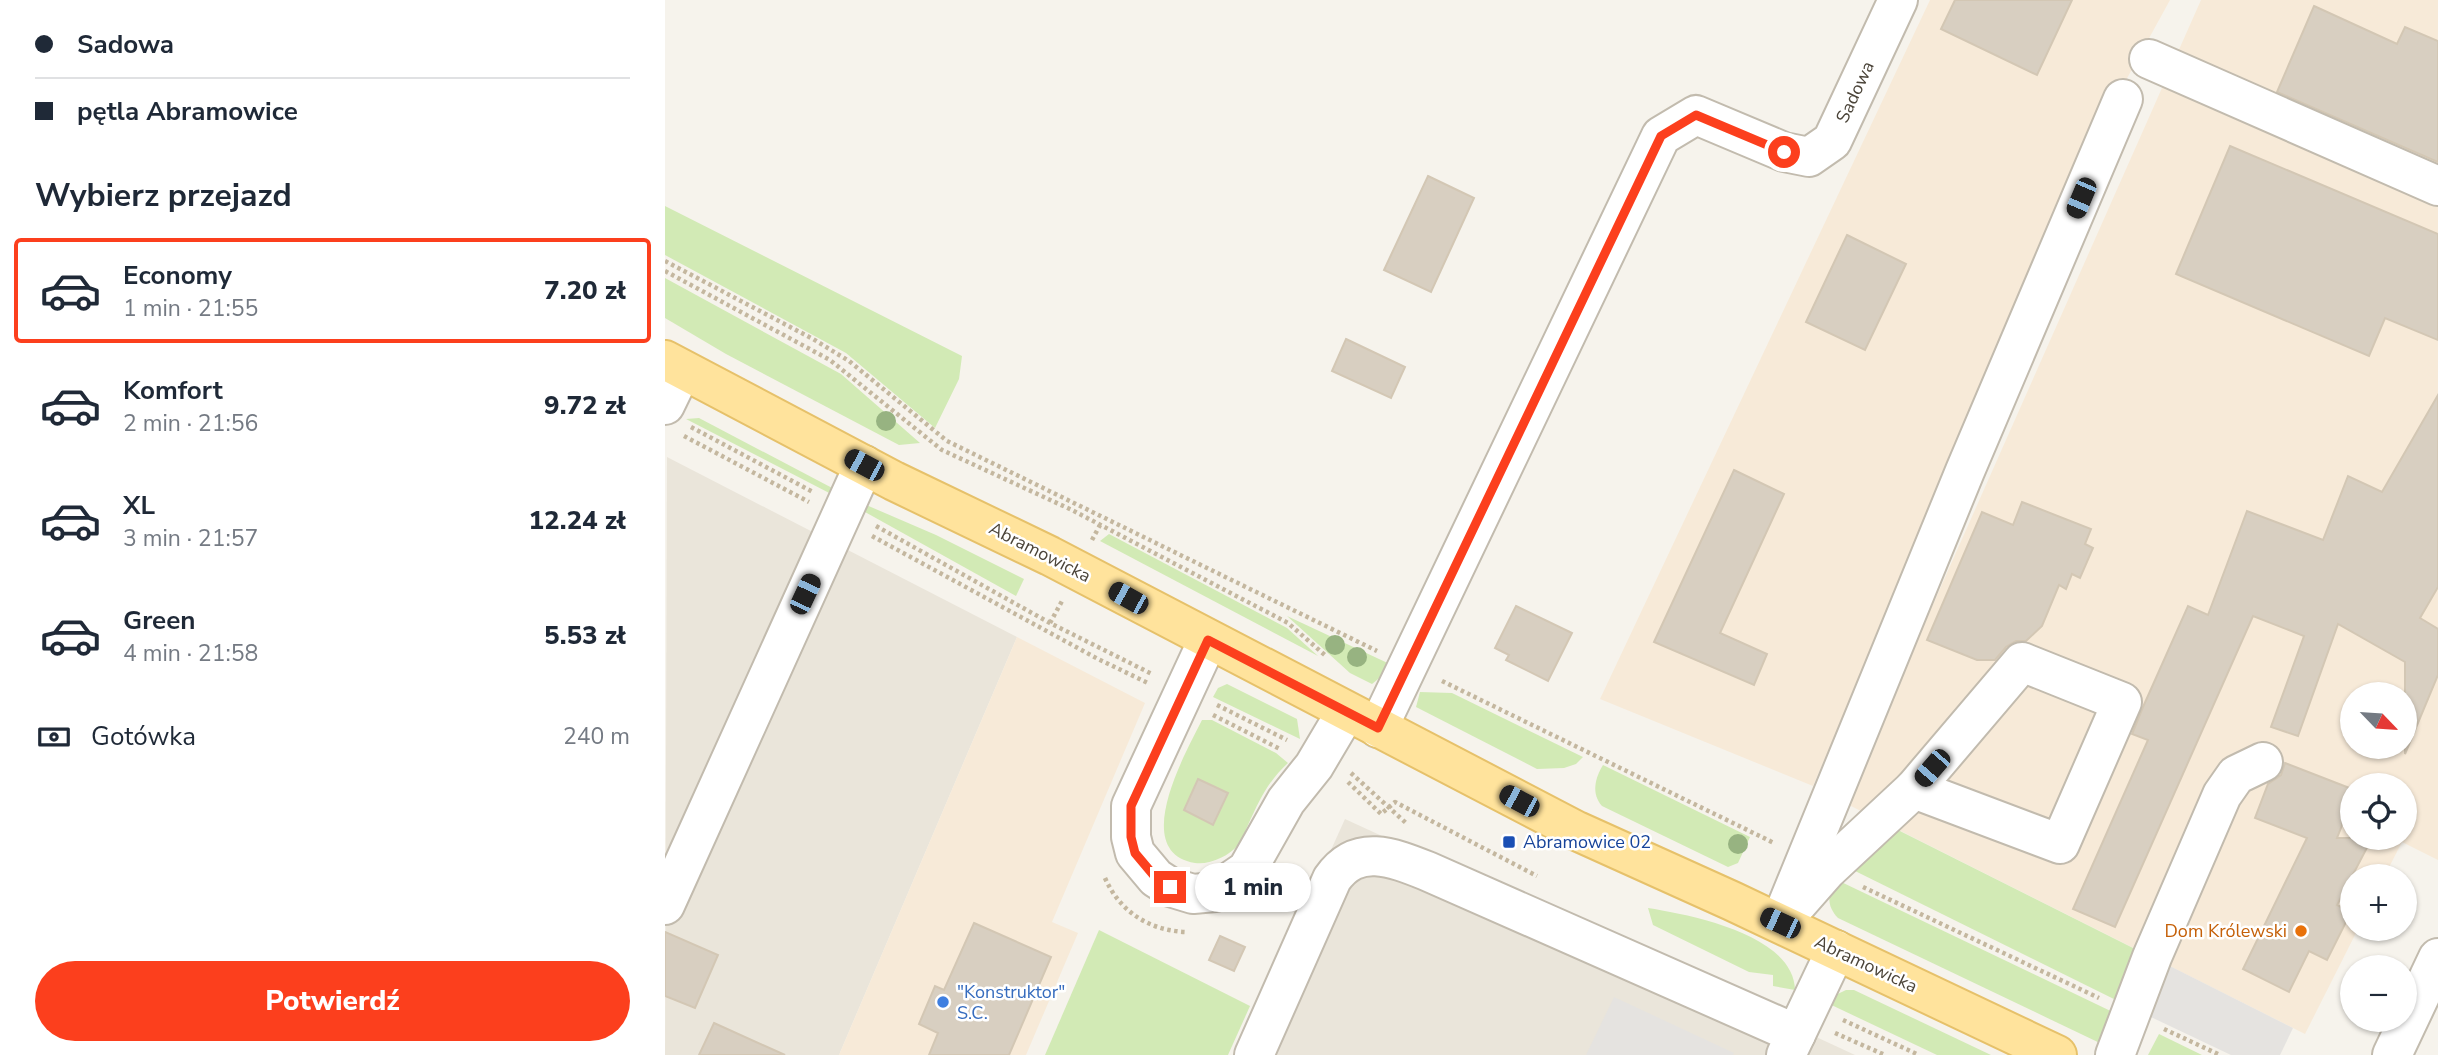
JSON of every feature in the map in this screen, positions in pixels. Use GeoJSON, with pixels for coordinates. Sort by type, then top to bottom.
{"type":"FeatureCollection","features":[{"type":"Feature","properties":{"kind":"main road","name":"Abramowicka"},"geometry":{"type":"LineString","coordinates":[[674,365],[864,465],[1050,556],[1577,831],[1780,923],[2057,1055]]}},
{"type":"Feature","properties":{"kind":"street","name":"Sadowa"},"geometry":{"type":"LineString","coordinates":[[1208,640],[1131,806],[1131,837],[1135,853],[1156,878],[1170,887],[1193,894],[1216,892],[1247,870],[1286,801],[1321,756],[1362,720],[1408,666],[1661,136],[1696,115],[1784,152],[1809,157],[1832,141],[1898,0]]}},
{"type":"Feature","properties":{"kind":"street"},"geometry":{"type":"LineString","coordinates":[[2149,59],[2438,186]]}},
{"type":"Feature","properties":{"kind":"street"},"geometry":{"type":"LineString","coordinates":[[1780,923],[1817,865],[1965,471],[2123,99]]}},
{"type":"Feature","properties":{"kind":"street"},"geometry":{"type":"LineString","coordinates":[[674,365],[677,415]]}},
{"type":"Feature","properties":{"kind":"street"},"geometry":{"type":"LineString","coordinates":[[665,905],[864,465]]}},
{"type":"Feature","properties":{"kind":"street"},"geometry":{"type":"LineString","coordinates":[[1817,865],[1914,789],[2022,662],[2122,702],[2060,844],[1914,789]]}},
{"type":"Feature","properties":{"kind":"street"},"geometry":{"type":"LineString","coordinates":[[2115,1055],[2152,957],[2223,795],[2236,775],[2263,762]]}},
{"type":"Feature","properties":{"kind":"street"},"geometry":{"type":"LineString","coordinates":[[1254,1055],[1332,879],[1340,867],[1354,858],[1367,855],[1403,861],[1797,1031],[1836,950]]}},
{"type":"Feature","properties":{"kind":"street"},"geometry":{"type":"LineString","coordinates":[[2392,1055],[2438,958]]}},
{"type":"Feature","properties":{"kind":"path"},"geometry":{"type":"LineString","coordinates":[[665,261],[849,361],[947,441],[1817,865],[2220,1055]]}},
{"type":"Feature","properties":{"kind":"path"},"geometry":{"type":"LineString","coordinates":[[665,271],[830,360],[942,450],[1072,510],[1288,622],[1335,664]]}},
{"type":"Feature","properties":{"kind":"path"},"geometry":{"type":"LineString","coordinates":[[677,415],[1101,650]]}},
{"type":"Feature","properties":{"kind":"path"},"geometry":{"type":"LineString","coordinates":[[1340,784],[1349,782]]}},
{"type":"Feature","properties":{"kind":"path"},"geometry":{"type":"LineString","coordinates":[[1104,874],[1113,895],[1135,916],[1162,931],[1195,933]]}},
{"type":"Feature","properties":{"kind":"path"},"geometry":{"type":"LineString","coordinates":[[1797,1031],[1919,1055]]}},
{"type":"Feature","properties":{"kind":"shaded area"},"geometry":{"type":"Polygon","coordinates":[[[1930,0],[2170,0],[2098,131],[1813,786],[1600,699],[1930,0]]]}},
{"type":"Feature","properties":{"kind":"shaded area"},"geometry":{"type":"Polygon","coordinates":[[[2201,0],[2438,0],[2438,860],[2417,850],[2417,773],[2340,773],[2340,850],[2398,850],[2391,864],[2340,864],[2340,941],[2352,941],[2345,955],[2340,955],[2340,965],[2305,1034],[1845,803],[2201,0]]]}},
{"type":"Feature","properties":{"kind":"shaded area"},"geometry":{"type":"Polygon","coordinates":[[[667,457],[1017,637],[839,1055],[665,1055],[667,457]]]}},
{"type":"Feature","properties":{"kind":"shaded area"},"geometry":{"type":"Polygon","coordinates":[[[1017,637],[1145,703],[1052,922],[1078,933],[1026,1055],[839,1055],[1017,637]]]}},
{"type":"Feature","properties":{"kind":"shaded area"},"geometry":{"type":"Polygon","coordinates":[[[1345,819],[1567,921],[1855,1055],[1238,1055],[1345,819]]]}},
{"type":"Feature","properties":{"kind":"shaded area"},"geometry":{"type":"Polygon","coordinates":[[[2152,957],[2293,1028],[2280,1055],[2231,1055],[2134,1009],[2152,957]]]}},
{"type":"Feature","properties":{"kind":"shaded area"},"geometry":{"type":"Polygon","coordinates":[[[1614,997],[1734,1053],[1586,1055],[1614,997]]]}},
{"type":"Feature","properties":{"kind":"green space"},"geometry":{"type":"Polygon","coordinates":[[[665,206],[962,356],[959,379],[935,428],[846,353],[665,255],[665,206]]]}},
{"type":"Feature","properties":{"kind":"green space"},"geometry":{"type":"Polygon","coordinates":[[[665,278],[841,374],[920,443],[899,445],[726,354],[665,318],[665,278]]]}},
{"type":"Feature","properties":{"kind":"green space"},"geometry":{"type":"Polygon","coordinates":[[[699,418],[836,490],[837,497],[686,419],[699,418]]]}},
{"type":"Feature","properties":{"kind":"green space"},"geometry":{"type":"Polygon","coordinates":[[[864,504],[936,535],[1024,579],[1016,596],[856,507],[864,504]]]}},
{"type":"Feature","properties":{"kind":"green space"},"geometry":{"type":"Polygon","coordinates":[[[1109,534],[1287,628],[1318,656],[1100,541],[1109,534]]]}},
{"type":"Feature","properties":{"kind":"green space"},"geometry":{"type":"Polygon","coordinates":[[[1287,616],[1394,666],[1372,684],[1350,673],[1287,616]]]}},
{"type":"Feature","properties":{"kind":"green space"},"geometry":{"type":"Polygon","coordinates":[[[1227,684],[1297,719],[1300,739],[1213,697],[1218,688],[1227,684]]]}},
{"type":"Feature","properties":{"kind":"green space"},"geometry":{"type":"Polygon","coordinates":[[[1420,692],[1452,693],[1583,757],[1576,764],[1564,768],[1537,769],[1416,707],[1420,692]]]}},
{"type":"Feature","properties":{"kind":"green space"},"geometry":{"type":"Polygon","coordinates":[[[1202,720],[1212,720],[1276,753],[1288,763],[1265,792],[1238,845],[1219,859],[1195,863],[1176,855],[1166,841],[1164,821],[1175,776],[1202,720]]]}},
{"type":"Feature","properties":{"kind":"green space"},"geometry":{"type":"Polygon","coordinates":[[[1603,765],[1750,837],[1738,863],[1728,867],[1602,806],[1596,796],[1595,786],[1603,765]]]}},
{"type":"Feature","properties":{"kind":"green space"},"geometry":{"type":"Polygon","coordinates":[[[1892,827],[2145,954],[2126,1005],[1847,867],[1892,827]]]}},
{"type":"Feature","properties":{"kind":"green space"},"geometry":{"type":"Polygon","coordinates":[[[1835,879],[2121,1016],[2104,1045],[1838,918],[1831,909],[1829,900],[1835,879]]]}},
{"type":"Feature","properties":{"kind":"green space"},"geometry":{"type":"Polygon","coordinates":[[[1648,908],[1714,923],[1760,942],[1778,955],[1790,971],[1795,990],[1773,986],[1773,975],[1749,972],[1653,925],[1648,908]]]}},
{"type":"Feature","properties":{"kind":"green space"},"geometry":{"type":"Polygon","coordinates":[[[1099,930],[1250,1006],[1228,1055],[1045,1055],[1099,930]]]}},
{"type":"Feature","properties":{"kind":"green space"},"geometry":{"type":"Polygon","coordinates":[[[1846,990],[1854,990],[1991,1055],[1937,1055],[1823,1001],[1846,990]]]}},
{"type":"Feature","properties":{"kind":"green space"},"geometry":{"type":"Polygon","coordinates":[[[2159,1034],[2202,1055],[2148,1055],[2159,1034]]]}},
{"type":"Feature","properties":{"kind":"building"},"geometry":{"type":"Polygon","coordinates":[[[1955,0],[2072,0],[2037,75],[1941,29],[1955,0]]]}},
{"type":"Feature","properties":{"kind":"building"},"geometry":{"type":"Polygon","coordinates":[[[2314,6],[2397,44],[2405,27],[2438,41],[2438,162],[2277,92],[2314,6]]]}},
{"type":"Feature","properties":{"kind":"building"},"geometry":{"type":"Polygon","coordinates":[[[2230,146],[2438,234],[2438,340],[2385,318],[2369,356],[2176,274],[2230,146]]]}},
{"type":"Feature","properties":{"kind":"building"},"geometry":{"type":"Polygon","coordinates":[[[1428,176],[1474,198],[1431,292],[1384,270],[1428,176]]]}},
{"type":"Feature","properties":{"kind":"building"},"geometry":{"type":"Polygon","coordinates":[[[1847,235],[1906,264],[1865,350],[1806,322],[1847,235]]]}},
{"type":"Feature","properties":{"kind":"building"},"geometry":{"type":"Polygon","coordinates":[[[1346,339],[1405,367],[1391,398],[1332,371],[1346,339]]]}},
{"type":"Feature","properties":{"kind":"building"},"geometry":{"type":"Polygon","coordinates":[[[2438,395],[2438,587],[2420,618],[2438,629],[2438,675],[2417,725],[2417,682],[2405,682],[2405,662],[2338,624],[2298,736],[2271,727],[2304,636],[2253,616],[2115,927],[2073,909],[2148,740],[2132,734],[2143,707],[2188,606],[2208,615],[2247,511],[2323,540],[2348,476],[2382,492],[2438,395]]]}},
{"type":"Feature","properties":{"kind":"building"},"geometry":{"type":"Polygon","coordinates":[[[1734,470],[1784,494],[1720,633],[1767,654],[1754,685],[1654,642],[1734,470]]]}},
{"type":"Feature","properties":{"kind":"building"},"geometry":{"type":"Polygon","coordinates":[[[2022,502],[2091,529],[2085,544],[2093,548],[2080,578],[2072,574],[2066,589],[2059,585],[2042,626],[2026,641],[2016,641],[2006,647],[1995,660],[1977,660],[1927,640],[1982,512],[2013,525],[2022,502]]]}},
{"type":"Feature","properties":{"kind":"building"},"geometry":{"type":"Polygon","coordinates":[[[1516,606],[1572,633],[1548,681],[1506,660],[1509,655],[1495,648],[1516,606]]]}},
{"type":"Feature","properties":{"kind":"building"},"geometry":{"type":"Polygon","coordinates":[[[2285,763],[2340,784],[2340,830],[2337,838],[2340,838],[2340,850],[2366,850],[2358,864],[2340,864],[2340,899],[2337,905],[2340,906],[2340,934],[2327,960],[2309,951],[2289,992],[2243,969],[2307,838],[2255,818],[2268,784],[2281,775],[2285,763]]]}},
{"type":"Feature","properties":{"kind":"building"},"geometry":{"type":"Polygon","coordinates":[[[1198,779],[1228,793],[1213,825],[1184,810],[1198,779]]]}},
{"type":"Feature","properties":{"kind":"building"},"geometry":{"type":"Polygon","coordinates":[[[974,923],[1051,957],[1009,1055],[929,1055],[938,1033],[919,1024],[935,986],[944,990],[974,923]]]}},
{"type":"Feature","properties":{"kind":"building"},"geometry":{"type":"Polygon","coordinates":[[[665,932],[718,955],[695,1008],[665,996],[665,932]]]}},
{"type":"Feature","properties":{"kind":"building"},"geometry":{"type":"Polygon","coordinates":[[[1220,936],[1245,947],[1234,971],[1209,960],[1220,936]]]}},
{"type":"Feature","properties":{"kind":"building"},"geometry":{"type":"Polygon","coordinates":[[[714,1023],[785,1055],[699,1055],[714,1023]]]}},
{"type":"Feature","properties":{"kind":"place","name":"Abramowice 02"},"geometry":{"type":"Point","coordinates":[1509,842]}},
{"type":"Feature","properties":{"kind":"place","name":"Dom Królewski"},"geometry":{"type":"Point","coordinates":[2301,931]}},
{"type":"Feature","properties":{"kind":"place","name":"\"Konstruktor\" S.C."},"geometry":{"type":"Point","coordinates":[943,1002]}},
{"type":"Feature","properties":{"kind":"route"},"geometry":{"type":"LineString","coordinates":[[1170,887],[1156,878],[1135,853],[1131,837],[1131,806],[1208,640],[1378,728],[1661,136],[1696,115],[1784,152]]}}]}
